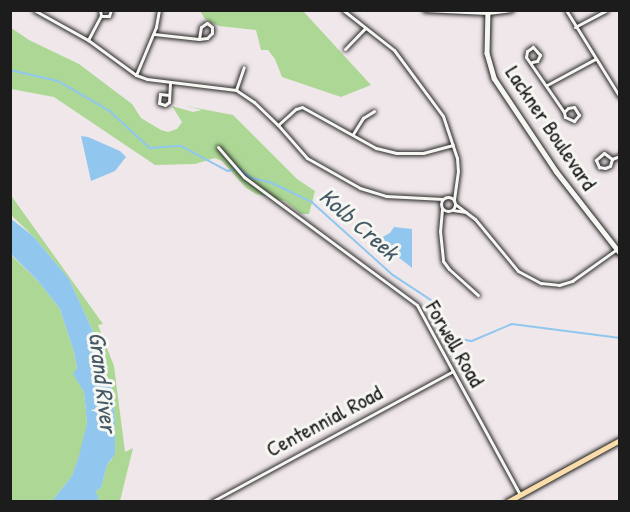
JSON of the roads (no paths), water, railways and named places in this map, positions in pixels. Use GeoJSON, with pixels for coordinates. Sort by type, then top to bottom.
{"type":"FeatureCollection","features":[{"type":"Feature","properties":{"kind":"main road","name":"Lackner Boulevard"},"geometry":{"type":"LineString","coordinates":[[488,12],[487,53],[494,78],[556,171],[618,251]]}},
{"type":"Feature","properties":{"kind":"main road"},"geometry":{"type":"LineString","coordinates":[[507,501],[620,440]]}},
{"type":"Feature","properties":{"kind":"street"},"geometry":{"type":"LineString","coordinates":[[34,10],[88,40],[136,75],[170,82],[236,90],[254,102],[307,158],[360,188],[386,196],[445,198],[455,203],[475,219],[518,272],[540,283],[559,285],[572,281],[618,251]]}},
{"type":"Feature","properties":{"kind":"street"},"geometry":{"type":"LineString","coordinates":[[88,40],[101,16],[100,10]]}},
{"type":"Feature","properties":{"kind":"street"},"geometry":{"type":"LineString","coordinates":[[101,16],[109,16],[111,10]]}},
{"type":"Feature","properties":{"kind":"street"},"geometry":{"type":"LineString","coordinates":[[136,75],[154,34],[159,10]]}},
{"type":"Feature","properties":{"kind":"street"},"geometry":{"type":"LineString","coordinates":[[343,10],[364,29],[394,50],[443,116],[454,145],[458,171],[454,187],[455,203],[442,220]]}},
{"type":"Feature","properties":{"kind":"street"},"geometry":{"type":"LineString","coordinates":[[424,10],[488,12],[512,10]]}},
{"type":"Feature","properties":{"kind":"street"},"geometry":{"type":"LineString","coordinates":[[566,10],[620,97]]}},
{"type":"Feature","properties":{"kind":"street"},"geometry":{"type":"LineString","coordinates":[[575,27],[607,10]]}},
{"type":"Feature","properties":{"kind":"street"},"geometry":{"type":"LineString","coordinates":[[154,34],[198,39],[207,38],[212,33],[210,24],[201,27],[198,39]]}},
{"type":"Feature","properties":{"kind":"street"},"geometry":{"type":"LineString","coordinates":[[345,49],[364,29]]}},
{"type":"Feature","properties":{"kind":"street"},"geometry":{"type":"LineString","coordinates":[[532,62],[537,61],[540,55],[533,47],[526,53],[527,59],[532,62],[568,121],[578,118],[578,111],[574,107],[564,112]]}},
{"type":"Feature","properties":{"kind":"street"},"geometry":{"type":"LineString","coordinates":[[546,86],[595,59]]}},
{"type":"Feature","properties":{"kind":"street"},"geometry":{"type":"LineString","coordinates":[[236,90],[244,67]]}},
{"type":"Feature","properties":{"kind":"street"},"geometry":{"type":"LineString","coordinates":[[169,95],[170,82]]}},
{"type":"Feature","properties":{"kind":"street"},"geometry":{"type":"LineString","coordinates":[[278,125],[296,109],[302,107],[376,148],[396,153],[423,153],[454,145]]}},
{"type":"Feature","properties":{"kind":"street"},"geometry":{"type":"LineString","coordinates":[[353,134],[363,118],[374,111]]}},
{"type":"Feature","properties":{"kind":"street","name":"Forwell Road"},"geometry":{"type":"LineString","coordinates":[[218,147],[237,171],[417,305],[520,495]]}},
{"type":"Feature","properties":{"kind":"street"},"geometry":{"type":"LineString","coordinates":[[604,153],[612,159],[610,166],[605,168],[599,166],[596,160],[598,155],[604,153]]}},
{"type":"Feature","properties":{"kind":"street"},"geometry":{"type":"LineString","coordinates":[[612,159],[620,156]]}},
{"type":"Feature","properties":{"kind":"street"},"geometry":{"type":"LineString","coordinates":[[454,187],[445,198],[442,207],[440,231],[443,261],[478,295]]}},
{"type":"Feature","properties":{"kind":"street"},"geometry":{"type":"LineString","coordinates":[[430,199],[451,211],[466,213]]}},
{"type":"Feature","properties":{"kind":"street","name":"Centennial Road"},"geometry":{"type":"LineString","coordinates":[[211,501],[453,370]]}},
{"type":"Feature","properties":{"kind":"water"},"geometry":{"type":"Polygon","coordinates":[[[81,136],[120,151],[126,157],[115,171],[91,181],[81,136]]]}},
{"type":"Feature","properties":{"kind":"water","name":"Grand River"},"geometry":{"type":"Polygon","coordinates":[[[10,218],[33,236],[69,279],[96,338],[101,365],[111,385],[115,421],[115,454],[107,465],[101,488],[96,491],[99,501],[52,501],[72,476],[79,456],[87,423],[84,392],[73,374],[77,368],[74,352],[60,309],[38,281],[11,254],[10,218]]]}},
{"type":"Feature","properties":{"kind":"water"},"geometry":{"type":"Polygon","coordinates":[[[394,227],[412,229],[412,268],[377,240],[390,233],[394,227]]]}},
{"type":"Feature","properties":{"kind":"waterway","name":"Kolb Creek"},"geometry":{"type":"LineString","coordinates":[[10,70],[58,81],[110,111],[150,148],[181,146],[228,171],[239,168],[252,178],[270,182],[312,202],[393,275],[431,300],[456,338],[472,341],[512,324],[620,338]]}}]}
